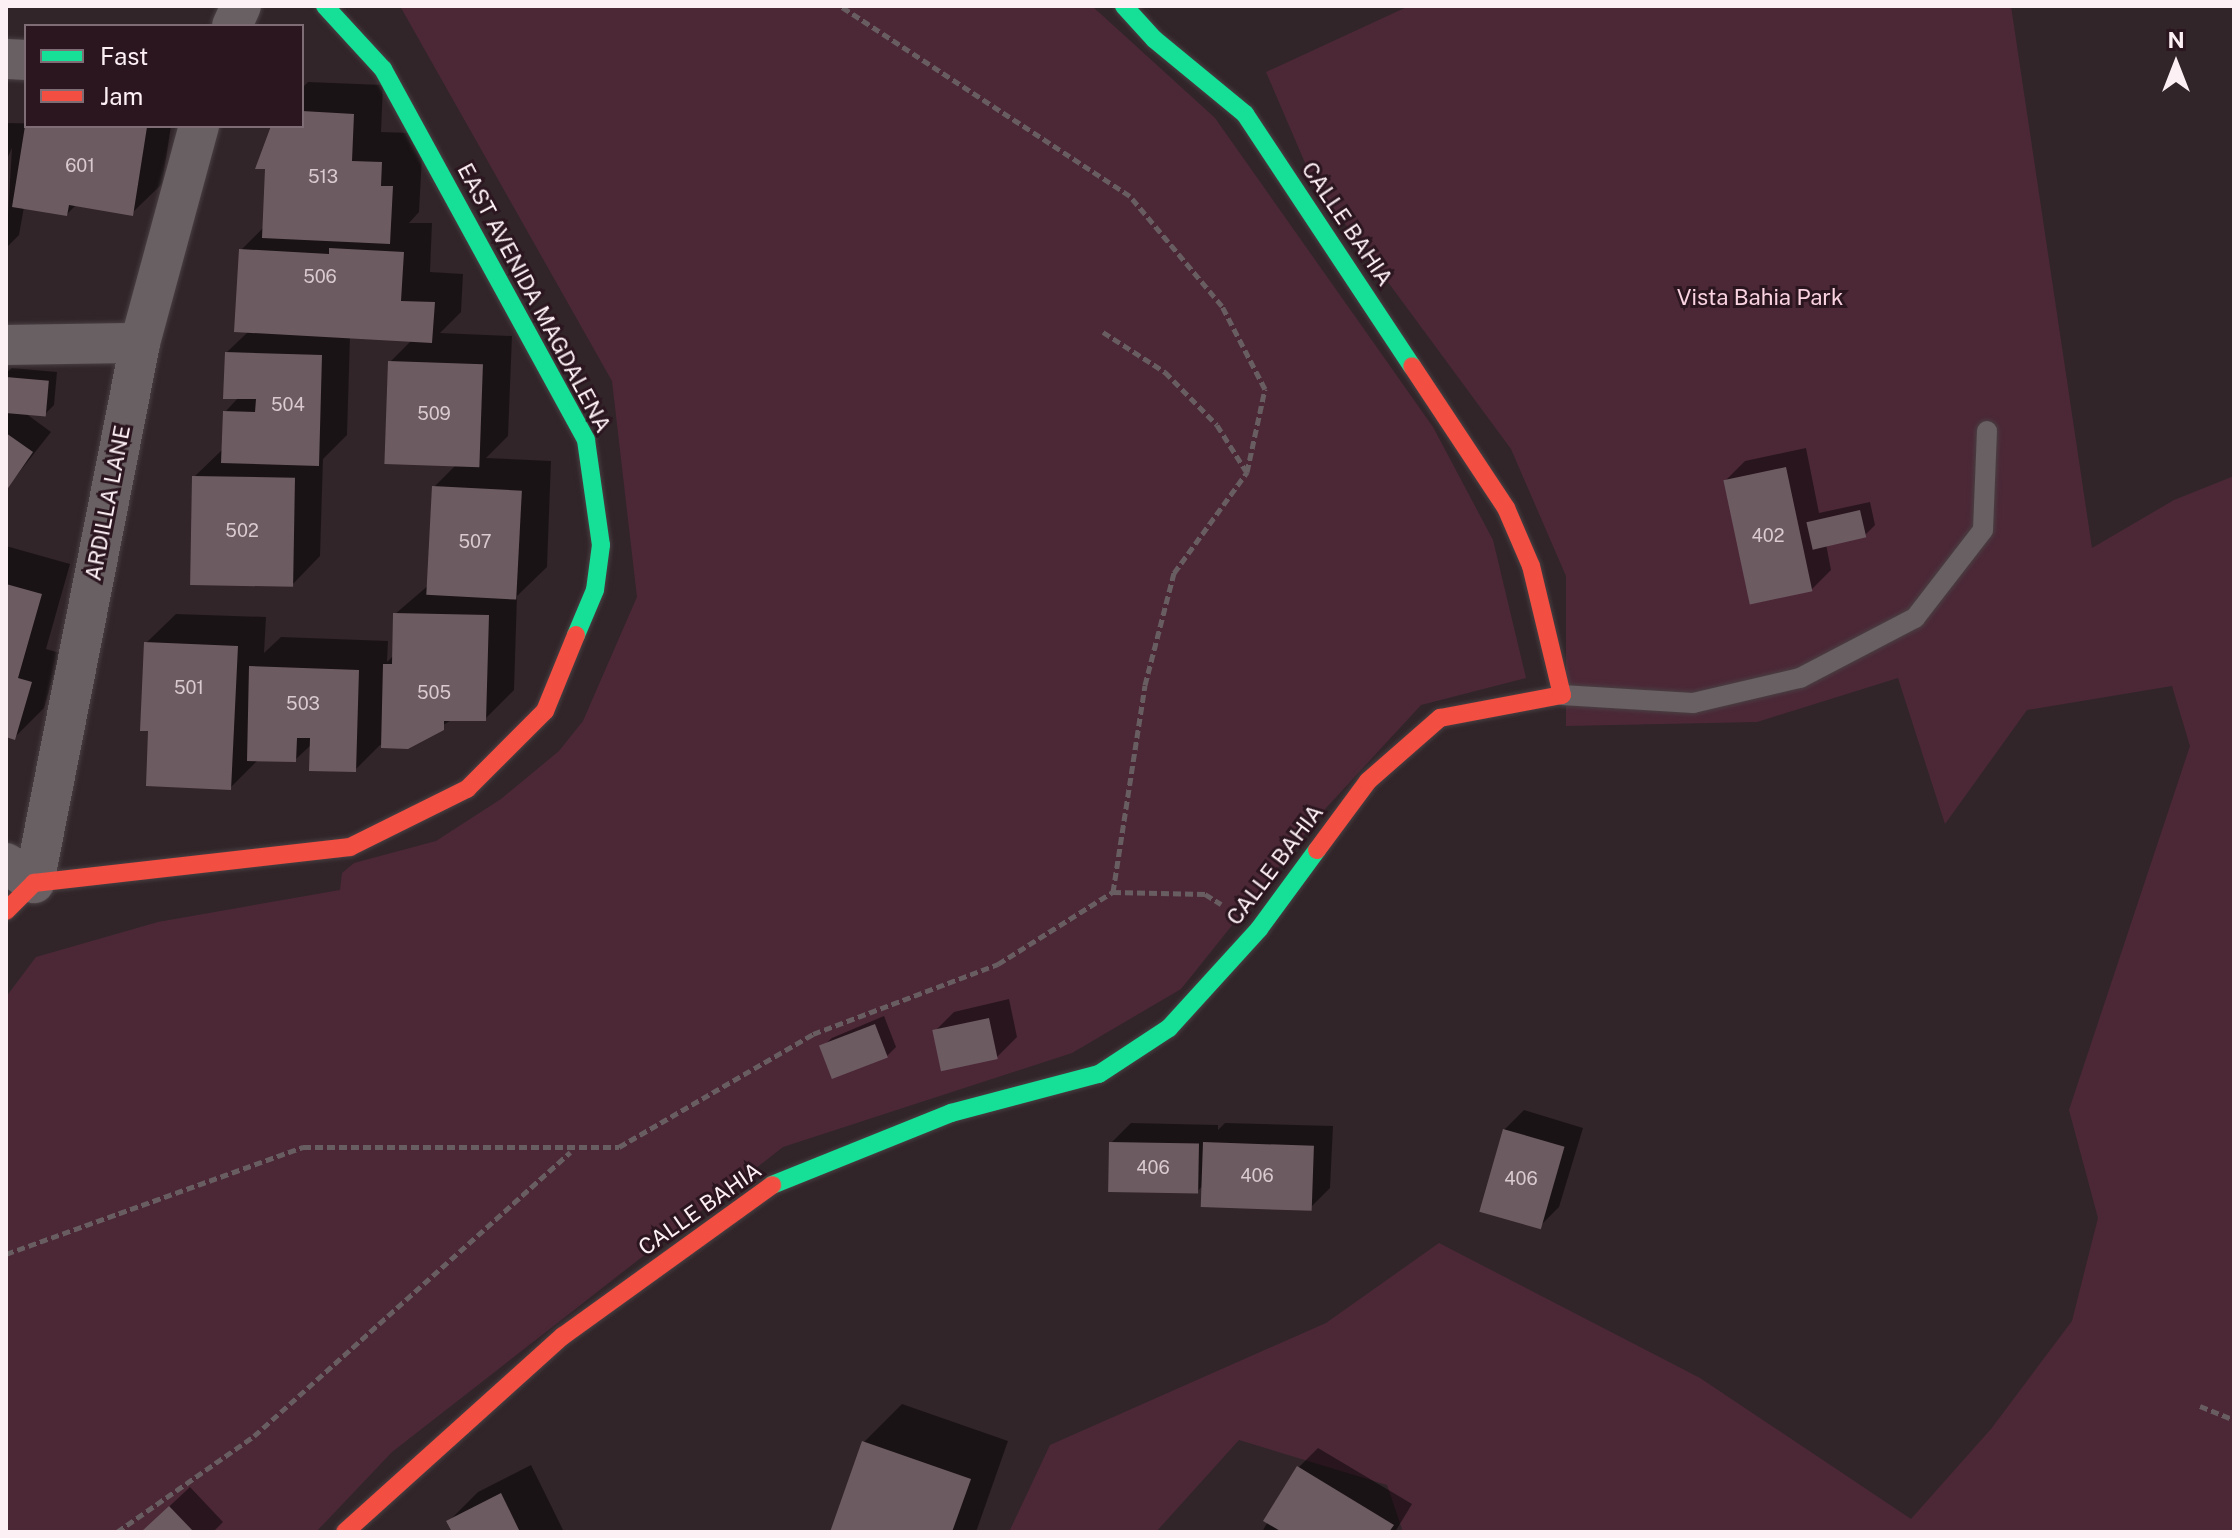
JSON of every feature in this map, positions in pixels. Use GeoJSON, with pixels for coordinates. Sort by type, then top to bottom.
{"type":"FeatureCollection","features":[{"type":"Feature","properties":{"kind":"street","name":"EAST AVENIDA MAGDALENA"},"geometry":{"type":"LineString","coordinates":[[20,873],[350,847],[467,789],[545,711],[595,590],[601,545],[586,440],[383,69],[325,6]]}},
{"type":"Feature","properties":{"kind":"street","name":"CALLE BAHIA"},"geometry":{"type":"LineString","coordinates":[[345,1532],[563,1336],[769,1186],[951,1113],[1099,1074],[1169,1028],[1259,929],[1368,781],[1440,718],[1562,695],[1531,566],[1506,508],[1245,114],[1154,39],[1124,6]]}},
{"type":"Feature","properties":{"kind":"street","name":"ARDILLA LANE"},"geometry":{"type":"LineString","coordinates":[[20,873],[140,343],[198,128]]}},
{"type":"Feature","properties":{"kind":"street"},"geometry":{"type":"LineString","coordinates":[[6,345],[140,343]]}},
{"type":"Feature","properties":{"kind":"street"},"geometry":{"type":"LineString","coordinates":[[6,911],[20,873]]}},
{"type":"Feature","properties":{"kind":"lane"},"geometry":{"type":"LineString","coordinates":[[1562,695],[1693,703],[1800,678],[1915,618],[1983,530],[1987,431]]}},
{"type":"Feature","properties":{"kind":"path"},"geometry":{"type":"LineString","coordinates":[[841,6],[1130,196],[1222,306],[1265,389],[1247,472],[1174,573],[1145,685],[1113,892]]}},
{"type":"Feature","properties":{"kind":"path"},"geometry":{"type":"LineString","coordinates":[[1103,332],[1165,372],[1217,425],[1247,472]]}},
{"type":"Feature","properties":{"kind":"path"},"geometry":{"type":"LineString","coordinates":[[6,1254],[303,1147],[571,1151],[619,1147],[813,1034],[998,964],[1113,892],[1205,894],[1259,929]]}},
{"type":"Feature","properties":{"kind":"path"},"geometry":{"type":"LineString","coordinates":[[117,1532],[254,1436],[571,1151]]}},
{"type":"Feature","properties":{"kind":"path"},"geometry":{"type":"LineString","coordinates":[[2200,1406],[2234,1420]]}},
{"type":"Feature","properties":{"kind":"green space"},"geometry":{"type":"Polygon","coordinates":[[[400,6],[1092,6],[1215,118],[1433,427],[1493,540],[1526,678],[1421,705],[1326,808],[1181,989],[1072,1053],[783,1147],[392,1452],[316,1532],[6,1532],[6,997],[36,957],[158,922],[340,890],[342,873],[354,863],[436,841],[501,799],[559,751],[583,721],[637,597],[612,381],[400,6]]]}},
{"type":"Feature","properties":{"kind":"green space","name":"Vista Bahia Park"},"geometry":{"type":"Polygon","coordinates":[[[1409,6],[2011,6],[2092,548],[2174,500],[2234,476],[2234,1532],[1403,1532],[1387,1485],[1239,1440],[1156,1532],[1009,1532],[1050,1445],[1326,1323],[1439,1243],[1700,1378],[1911,1519],[1991,1429],[2072,1321],[2098,1218],[2069,1110],[2190,746],[2172,686],[2027,710],[1945,824],[1898,678],[1757,722],[1566,726],[1566,576],[1511,449],[1312,179],[1266,72],[1409,6]]]}},
{"type":"Feature","properties":{"kind":"building"},"geometry":{"type":"Polygon","coordinates":[[[304,111],[354,114],[352,161],[382,162],[381,186],[393,186],[390,244],[262,238],[265,169],[255,169],[270,128],[304,128],[304,111]]]}},
{"type":"Feature","properties":{"kind":"building"},"geometry":{"type":"Polygon","coordinates":[[[25,128],[147,128],[133,216],[69,205],[67,216],[12,207],[25,128]]]}},
{"type":"Feature","properties":{"kind":"building"},"geometry":{"type":"Polygon","coordinates":[[[329,248],[404,252],[401,301],[435,302],[432,343],[234,332],[239,249],[329,254],[329,248]]]}},
{"type":"Feature","properties":{"kind":"building"},"geometry":{"type":"Polygon","coordinates":[[[225,352],[322,355],[319,466],[221,463],[223,411],[255,412],[256,399],[223,399],[225,352]]]}},
{"type":"Feature","properties":{"kind":"building"},"geometry":{"type":"Polygon","coordinates":[[[388,361],[483,364],[479,467],[384,464],[388,361]]]}},
{"type":"Feature","properties":{"kind":"building"},"geometry":{"type":"Polygon","coordinates":[[[6,377],[49,381],[46,417],[6,413],[6,377]]]}},
{"type":"Feature","properties":{"kind":"building"},"geometry":{"type":"Polygon","coordinates":[[[6,433],[33,452],[6,491],[6,433]]]}},
{"type":"Feature","properties":{"kind":"building"},"geometry":{"type":"Polygon","coordinates":[[[1786,467],[1812,591],[1750,605],[1723,480],[1786,467]]]}},
{"type":"Feature","properties":{"kind":"building"},"geometry":{"type":"Polygon","coordinates":[[[192,476],[295,478],[293,587],[190,585],[192,476]]]}},
{"type":"Feature","properties":{"kind":"building"},"geometry":{"type":"Polygon","coordinates":[[[432,486],[522,491],[516,600],[426,595],[432,486]]]}},
{"type":"Feature","properties":{"kind":"building"},"geometry":{"type":"Polygon","coordinates":[[[1860,510],[1866,537],[1813,550],[1806,522],[1860,510]]]}},
{"type":"Feature","properties":{"kind":"building"},"geometry":{"type":"Polygon","coordinates":[[[6,584],[42,594],[18,678],[32,682],[15,740],[6,737],[6,584]]]}},
{"type":"Feature","properties":{"kind":"building"},"geometry":{"type":"Polygon","coordinates":[[[393,613],[489,615],[486,721],[444,721],[444,730],[408,749],[381,748],[383,664],[392,664],[393,613]]]}},
{"type":"Feature","properties":{"kind":"building"},"geometry":{"type":"Polygon","coordinates":[[[144,642],[238,646],[231,790],[146,786],[148,731],[140,731],[144,642]]]}},
{"type":"Feature","properties":{"kind":"building"},"geometry":{"type":"Polygon","coordinates":[[[249,666],[359,670],[356,772],[309,771],[310,738],[297,738],[296,762],[247,761],[249,666]]]}},
{"type":"Feature","properties":{"kind":"building"},"geometry":{"type":"Polygon","coordinates":[[[989,1018],[998,1059],[941,1071],[932,1030],[989,1018]]]}},
{"type":"Feature","properties":{"kind":"building"},"geometry":{"type":"Polygon","coordinates":[[[875,1024],[888,1058],[832,1079],[819,1046],[875,1024]]]}},
{"type":"Feature","properties":{"kind":"building"},"geometry":{"type":"Polygon","coordinates":[[[1503,1129],[1565,1147],[1541,1229],[1479,1212],[1503,1129]]]}},
{"type":"Feature","properties":{"kind":"building"},"geometry":{"type":"Polygon","coordinates":[[[1109,1142],[1199,1144],[1198,1194],[1108,1192],[1109,1142]]]}},
{"type":"Feature","properties":{"kind":"building"},"geometry":{"type":"Polygon","coordinates":[[[1203,1142],[1314,1146],[1312,1211],[1201,1207],[1203,1142]]]}},
{"type":"Feature","properties":{"kind":"building"},"geometry":{"type":"Polygon","coordinates":[[[862,1441],[971,1479],[952,1532],[830,1532],[862,1441]]]}},
{"type":"Feature","properties":{"kind":"building"},"geometry":{"type":"Polygon","coordinates":[[[1297,1466],[1394,1525],[1389,1532],[1282,1532],[1263,1521],[1297,1466]]]}},
{"type":"Feature","properties":{"kind":"building"},"geometry":{"type":"Polygon","coordinates":[[[501,1493],[520,1532],[452,1532],[446,1521],[501,1493]]]}},
{"type":"Feature","properties":{"kind":"building"},"geometry":{"type":"Polygon","coordinates":[[[169,1506],[194,1532],[141,1532],[169,1506]]]}},
{"type":"Feature","properties":{"kind":"traffic: fast"},"geometry":{"type":"LineString","coordinates":[[325,6],[383,69],[586,440],[601,545],[595,590],[576,635]]}},
{"type":"Feature","properties":{"kind":"traffic: fast"},"geometry":{"type":"LineString","coordinates":[[1124,6],[1154,39],[1245,114],[1412,366]]}},
{"type":"Feature","properties":{"kind":"traffic: fast"},"geometry":{"type":"LineString","coordinates":[[772,1185],[951,1113],[1099,1074],[1169,1028],[1259,929],[1317,850]]}},
{"type":"Feature","properties":{"kind":"traffic: jam"},"geometry":{"type":"LineString","coordinates":[[1317,850],[1368,781],[1440,718],[1562,695],[1531,566],[1506,508],[1412,366]]}},
{"type":"Feature","properties":{"kind":"traffic: jam"},"geometry":{"type":"LineString","coordinates":[[6,911],[34,883],[350,847],[467,789],[545,711],[576,635]]}},
{"type":"Feature","properties":{"kind":"traffic: jam"},"geometry":{"type":"LineString","coordinates":[[345,1532],[563,1336],[772,1185]]}}]}
